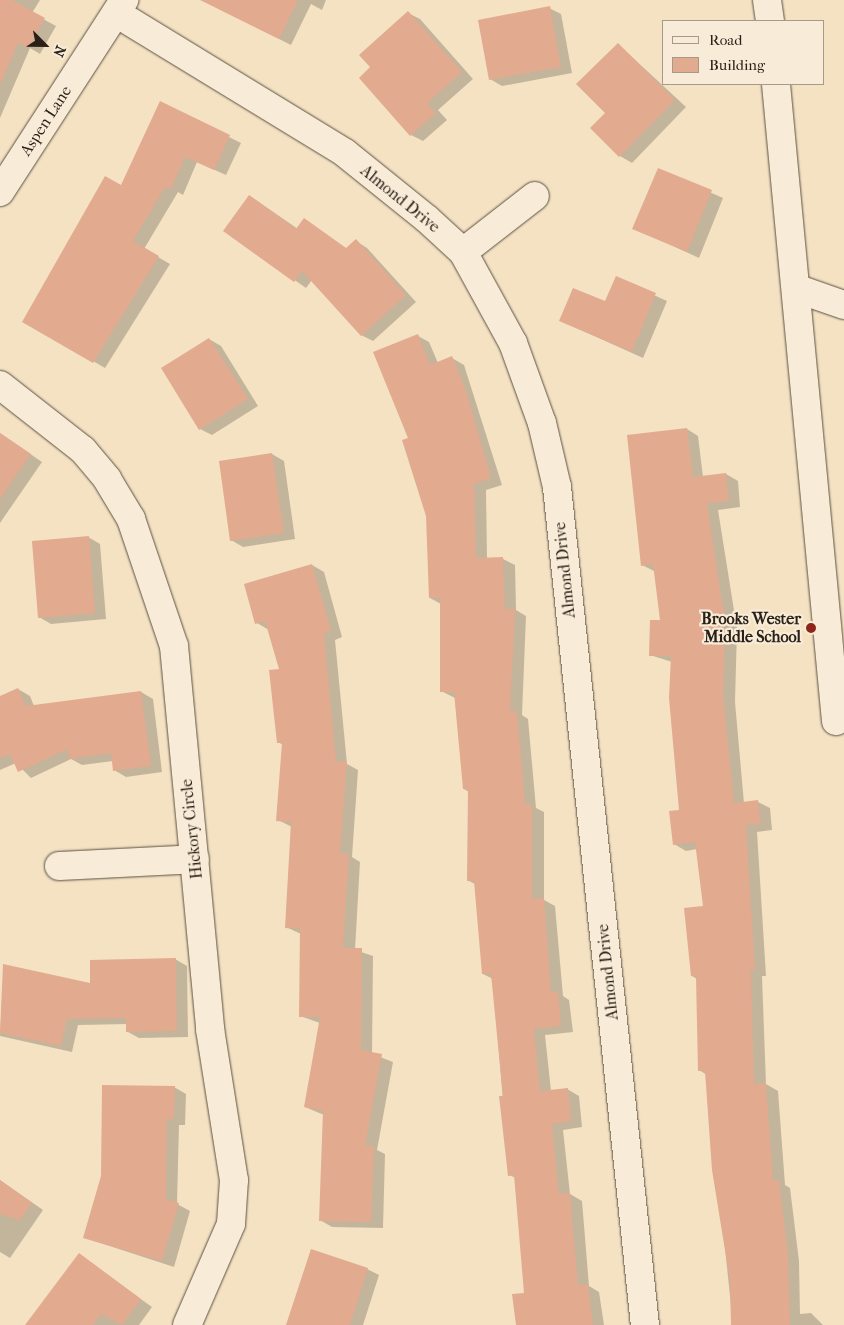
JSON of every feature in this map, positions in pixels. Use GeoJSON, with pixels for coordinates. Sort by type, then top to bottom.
{"type":"FeatureCollection","features":[{"type":"Feature","properties":{"kind":"street"},"geometry":{"type":"LineString","coordinates":[[767,0],[770,20]]}},
{"type":"Feature","properties":{"kind":"street","name":"Aspen Lane"},"geometry":{"type":"LineString","coordinates":[[0,192],[120,7]]}},
{"type":"Feature","properties":{"kind":"street","name":"Almond Drive"},"geometry":{"type":"LineString","coordinates":[[120,7],[345,153],[463,252],[513,342],[542,423],[556,487],[645,1325]]}},
{"type":"Feature","properties":{"kind":"street"},"geometry":{"type":"LineString","coordinates":[[776,85],[798,289],[836,721]]}},
{"type":"Feature","properties":{"kind":"street"},"geometry":{"type":"LineString","coordinates":[[463,252],[535,196]]}},
{"type":"Feature","properties":{"kind":"street"},"geometry":{"type":"LineString","coordinates":[[798,289],[844,305]]}},
{"type":"Feature","properties":{"kind":"street","name":"Hickory Circle"},"geometry":{"type":"LineString","coordinates":[[0,385],[83,450],[107,479],[131,519],[174,646],[210,1029],[234,1180],[231,1224],[187,1325]]}},
{"type":"Feature","properties":{"kind":"street"},"geometry":{"type":"LineString","coordinates":[[59,866],[195,859]]}},
{"type":"Feature","properties":{"kind":"building"},"geometry":{"type":"Polygon","coordinates":[[[0,0],[12,0],[45,18],[28,48],[18,43],[0,85],[0,0]]]}},
{"type":"Feature","properties":{"kind":"building"},"geometry":{"type":"Polygon","coordinates":[[[200,0],[298,0],[279,39],[200,0]]]}},
{"type":"Feature","properties":{"kind":"building"},"geometry":{"type":"Polygon","coordinates":[[[550,6],[561,67],[489,80],[478,20],[550,6]]]}},
{"type":"Feature","properties":{"kind":"building"},"geometry":{"type":"Polygon","coordinates":[[[408,11],[462,72],[427,103],[436,113],[410,136],[359,78],[370,67],[359,55],[408,11]]]}},
{"type":"Feature","properties":{"kind":"building"},"geometry":{"type":"Polygon","coordinates":[[[618,43],[675,100],[619,157],[590,128],[605,113],[576,84],[618,43]]]}},
{"type":"Feature","properties":{"kind":"building"},"geometry":{"type":"Polygon","coordinates":[[[160,101],[230,135],[214,170],[185,157],[171,189],[165,187],[133,241],[159,256],[93,363],[22,322],[105,176],[121,185],[160,101]]]}},
{"type":"Feature","properties":{"kind":"building"},"geometry":{"type":"Polygon","coordinates":[[[658,168],[712,190],[687,252],[632,229],[658,168]]]}},
{"type":"Feature","properties":{"kind":"building"},"geometry":{"type":"Polygon","coordinates":[[[249,195],[296,229],[304,218],[346,248],[356,239],[406,295],[361,336],[302,271],[294,282],[223,231],[249,195]]]}},
{"type":"Feature","properties":{"kind":"building"},"geometry":{"type":"Polygon","coordinates":[[[616,276],[656,293],[632,352],[559,321],[573,288],[605,301],[616,276]]]}},
{"type":"Feature","properties":{"kind":"building"},"geometry":{"type":"Polygon","coordinates":[[[418,334],[430,365],[452,356],[465,388],[491,478],[474,484],[476,558],[503,557],[505,609],[515,609],[510,712],[517,711],[525,804],[532,805],[532,899],[544,898],[551,992],[558,992],[561,1026],[534,1029],[540,1091],[568,1088],[571,1121],[552,1124],[559,1194],[570,1193],[578,1285],[588,1284],[593,1325],[516,1325],[512,1294],[524,1293],[514,1175],[508,1176],[499,1096],[503,1096],[491,974],[482,974],[474,881],[467,881],[468,789],[463,789],[454,692],[440,692],[440,598],[429,598],[426,516],[402,440],[408,438],[373,352],[418,334]]]}},
{"type":"Feature","properties":{"kind":"building"},"geometry":{"type":"Polygon","coordinates":[[[209,338],[248,399],[199,430],[161,368],[209,338]]]}},
{"type":"Feature","properties":{"kind":"building"},"geometry":{"type":"Polygon","coordinates":[[[687,428],[693,477],[726,473],[729,501],[707,503],[725,622],[723,694],[734,803],[758,800],[761,824],[746,825],[755,970],[751,970],[754,1084],[766,1083],[773,1181],[779,1180],[788,1254],[790,1325],[731,1325],[730,1281],[712,1170],[705,1071],[698,1071],[696,976],[691,976],[684,908],[703,906],[695,842],[673,845],[669,811],[679,810],[669,698],[671,656],[649,656],[650,620],[660,620],[653,564],[641,566],[627,435],[687,428]]]}},
{"type":"Feature","properties":{"kind":"building"},"geometry":{"type":"Polygon","coordinates":[[[0,433],[31,454],[0,499],[0,433]]]}},
{"type":"Feature","properties":{"kind":"building"},"geometry":{"type":"Polygon","coordinates":[[[272,453],[284,533],[230,541],[219,461],[272,453]]]}},
{"type":"Feature","properties":{"kind":"building"},"geometry":{"type":"Polygon","coordinates":[[[89,536],[95,613],[38,618],[32,541],[89,536]]]}},
{"type":"Feature","properties":{"kind":"building"},"geometry":{"type":"Polygon","coordinates":[[[312,564],[331,631],[324,633],[336,761],[347,762],[340,854],[349,854],[343,948],[362,948],[361,1050],[382,1054],[365,1146],[374,1146],[371,1222],[319,1221],[323,1111],[304,1107],[320,1017],[299,1017],[300,929],[285,928],[291,822],[276,821],[282,743],[277,743],[269,670],[279,669],[265,621],[255,624],[244,584],[312,564]]]}},
{"type":"Feature","properties":{"kind":"building"},"geometry":{"type":"Polygon","coordinates":[[[18,688],[26,706],[141,691],[151,766],[113,771],[111,753],[69,759],[68,749],[18,772],[10,754],[0,758],[0,696],[18,688]]]}},
{"type":"Feature","properties":{"kind":"building"},"geometry":{"type":"Polygon","coordinates":[[[176,958],[177,1031],[126,1032],[126,1018],[67,1019],[61,1046],[0,1033],[3,964],[90,983],[90,960],[176,958]]]}},
{"type":"Feature","properties":{"kind":"building"},"geometry":{"type":"Polygon","coordinates":[[[102,1085],[175,1086],[174,1119],[167,1119],[166,1199],[179,1203],[162,1261],[83,1238],[101,1176],[102,1085]]]}},
{"type":"Feature","properties":{"kind":"building"},"geometry":{"type":"Polygon","coordinates":[[[0,1180],[32,1203],[20,1220],[0,1214],[0,1180]]]}},
{"type":"Feature","properties":{"kind":"building"},"geometry":{"type":"Polygon","coordinates":[[[311,1249],[368,1268],[350,1325],[286,1325],[311,1249]]]}},
{"type":"Feature","properties":{"kind":"building"},"geometry":{"type":"Polygon","coordinates":[[[79,1253],[141,1299],[122,1325],[101,1314],[93,1325],[25,1325],[79,1253]]]}},
{"type":"Feature","properties":{"kind":"place","name":"Brooks Wester Middle School"},"geometry":{"type":"Point","coordinates":[811,628]}}]}
